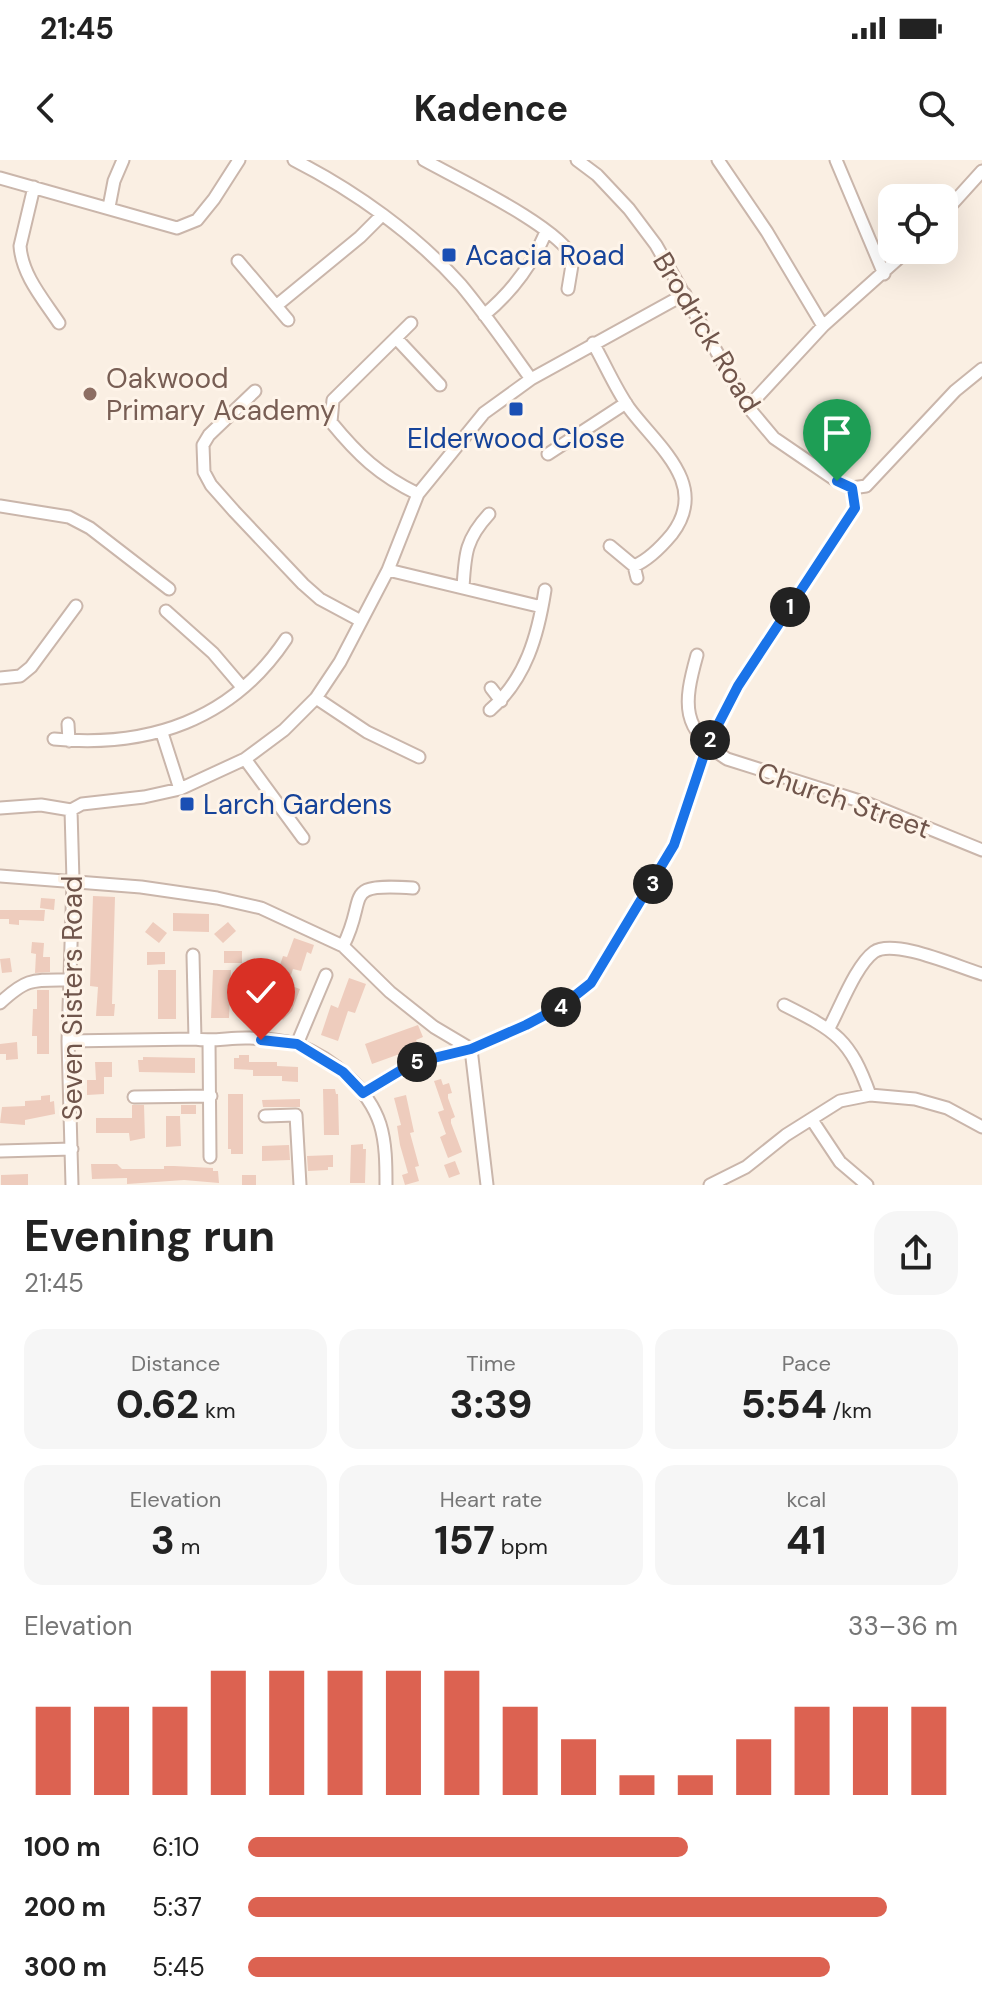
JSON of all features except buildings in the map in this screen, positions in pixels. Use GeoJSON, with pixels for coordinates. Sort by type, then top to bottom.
{"type":"FeatureCollection","features":[{"type":"Feature","properties":{"kind":"street"},"geometry":{"type":"LineString","coordinates":[[109,207],[114,181],[123,160]]}},
{"type":"Feature","properties":{"kind":"street"},"geometry":{"type":"LineString","coordinates":[[0,178],[177,228],[197,220],[239,160]]}},
{"type":"Feature","properties":{"kind":"street"},"geometry":{"type":"LineString","coordinates":[[294,160],[382,215],[421,246],[457,282],[531,379]]}},
{"type":"Feature","properties":{"kind":"street"},"geometry":{"type":"LineString","coordinates":[[424,160],[496,198],[562,241],[573,259],[568,289]]}},
{"type":"Feature","properties":{"kind":"street","name":"Brodrick Road"},"geometry":{"type":"LineString","coordinates":[[577,160],[597,175],[629,209],[656,245],[748,407],[774,438],[852,488]]}},
{"type":"Feature","properties":{"kind":"street"},"geometry":{"type":"LineString","coordinates":[[718,160],[767,232],[823,326]]}},
{"type":"Feature","properties":{"kind":"street"},"geometry":{"type":"LineString","coordinates":[[836,160],[884,274]]}},
{"type":"Feature","properties":{"kind":"street"},"geometry":{"type":"LineString","coordinates":[[958,198],[982,171]]}},
{"type":"Feature","properties":{"kind":"street"},"geometry":{"type":"LineString","coordinates":[[34,187],[20,246],[26,272],[59,323]]}},
{"type":"Feature","properties":{"kind":"street"},"geometry":{"type":"LineString","coordinates":[[276,306],[382,215]]}},
{"type":"Feature","properties":{"kind":"street"},"geometry":{"type":"LineString","coordinates":[[484,315],[505,297],[535,259],[546,232]]}},
{"type":"Feature","properties":{"kind":"street"},"geometry":{"type":"LineString","coordinates":[[238,261],[288,320]]}},
{"type":"Feature","properties":{"kind":"street"},"geometry":{"type":"LineString","coordinates":[[748,407],[823,326],[894,264]]}},
{"type":"Feature","properties":{"kind":"street"},"geometry":{"type":"LineString","coordinates":[[0,808],[41,805],[71,810],[82,804],[144,797],[180,789],[245,759],[284,730],[316,698],[340,662],[388,570],[418,494],[484,413],[531,379],[685,294]]}},
{"type":"Feature","properties":{"kind":"street"},"geometry":{"type":"LineString","coordinates":[[411,323],[333,400],[331,422],[368,463],[389,480],[418,494]]}},
{"type":"Feature","properties":{"kind":"street"},"geometry":{"type":"LineString","coordinates":[[396,338],[440,385]]}},
{"type":"Feature","properties":{"kind":"street"},"geometry":{"type":"LineString","coordinates":[[593,343],[626,403],[668,455],[685,487],[680,523],[668,540],[636,572],[610,546]]}},
{"type":"Feature","properties":{"kind":"street"},"geometry":{"type":"LineString","coordinates":[[363,1093],[413,1063],[471,1049],[562,1006],[591,983],[674,845],[707,746],[738,686],[855,508],[852,488],[866,486],[936,410],[982,369]]}},
{"type":"Feature","properties":{"kind":"street"},"geometry":{"type":"LineString","coordinates":[[255,391],[209,435],[203,445],[204,472],[226,502],[297,578],[320,599],[361,621]]}},
{"type":"Feature","properties":{"kind":"street"},"geometry":{"type":"LineString","coordinates":[[548,454],[564,451],[626,403]]}},
{"type":"Feature","properties":{"kind":"street"},"geometry":{"type":"LineString","coordinates":[[0,506],[69,517],[90,528],[169,589]]}},
{"type":"Feature","properties":{"kind":"street"},"geometry":{"type":"LineString","coordinates":[[463,588],[465,553],[472,532],[489,514]]}},
{"type":"Feature","properties":{"kind":"street"},"geometry":{"type":"LineString","coordinates":[[388,570],[542,607]]}},
{"type":"Feature","properties":{"kind":"street"},"geometry":{"type":"LineString","coordinates":[[490,710],[501,701],[536,641],[545,590]]}},
{"type":"Feature","properties":{"kind":"street"},"geometry":{"type":"LineString","coordinates":[[0,678],[20,676],[31,667],[76,606]]}},
{"type":"Feature","properties":{"kind":"street"},"geometry":{"type":"LineString","coordinates":[[166,611],[213,653],[242,687]]}},
{"type":"Feature","properties":{"kind":"street"},"geometry":{"type":"LineString","coordinates":[[54,739],[106,740],[162,733],[212,710],[258,674],[286,639]]}},
{"type":"Feature","properties":{"kind":"street"},"geometry":{"type":"LineString","coordinates":[[697,655],[690,679],[689,707],[692,728],[707,746]]}},
{"type":"Feature","properties":{"kind":"street"},"geometry":{"type":"LineString","coordinates":[[491,688],[501,701]]}},
{"type":"Feature","properties":{"kind":"street"},"geometry":{"type":"LineString","coordinates":[[316,698],[367,732],[419,757]]}},
{"type":"Feature","properties":{"kind":"street"},"geometry":{"type":"LineString","coordinates":[[68,724],[69,741]]}},
{"type":"Feature","properties":{"kind":"street"},"geometry":{"type":"LineString","coordinates":[[162,733],[180,789]]}},
{"type":"Feature","properties":{"kind":"street","name":"Church Street"},"geometry":{"type":"LineString","coordinates":[[707,746],[727,759],[869,804],[982,850]]}},
{"type":"Feature","properties":{"kind":"street"},"geometry":{"type":"LineString","coordinates":[[245,759],[303,838]]}},
{"type":"Feature","properties":{"kind":"street","name":"Seven Sisters Road"},"geometry":{"type":"LineString","coordinates":[[71,810],[73,881],[68,1041],[72,1185]]}},
{"type":"Feature","properties":{"kind":"street"},"geometry":{"type":"LineString","coordinates":[[0,876],[197,895],[261,908],[343,946],[390,992],[434,1027],[471,1049]]}},
{"type":"Feature","properties":{"kind":"street"},"geometry":{"type":"LineString","coordinates":[[343,946],[359,897],[365,890],[375,887],[413,888]]}},
{"type":"Feature","properties":{"kind":"street"},"geometry":{"type":"LineString","coordinates":[[829,1028],[865,960],[876,950],[896,947],[982,974]]}},
{"type":"Feature","properties":{"kind":"street"},"geometry":{"type":"LineString","coordinates":[[193,955],[195,1039]]}},
{"type":"Feature","properties":{"kind":"street"},"geometry":{"type":"LineString","coordinates":[[297,1044],[326,975]]}},
{"type":"Feature","properties":{"kind":"street"},"geometry":{"type":"LineString","coordinates":[[0,1003],[20,985],[36,980],[69,980]]}},
{"type":"Feature","properties":{"kind":"street"},"geometry":{"type":"LineString","coordinates":[[784,1005],[829,1028],[845,1043],[858,1062],[870,1095]]}},
{"type":"Feature","properties":{"kind":"street"},"geometry":{"type":"LineString","coordinates":[[68,1041],[248,1038],[297,1044],[343,1072],[363,1093],[380,1124],[386,1185]]}},
{"type":"Feature","properties":{"kind":"street"},"geometry":{"type":"LineString","coordinates":[[209,1041],[210,1157]]}},
{"type":"Feature","properties":{"kind":"street"},"geometry":{"type":"LineString","coordinates":[[471,1049],[487,1185]]}},
{"type":"Feature","properties":{"kind":"street"},"geometry":{"type":"LineString","coordinates":[[710,1185],[746,1167],[786,1135],[840,1101],[870,1095],[915,1099],[947,1108],[982,1127]]}},
{"type":"Feature","properties":{"kind":"street"},"geometry":{"type":"LineString","coordinates":[[134,1097],[211,1096]]}},
{"type":"Feature","properties":{"kind":"street"},"geometry":{"type":"LineString","coordinates":[[265,1116],[296,1115],[300,1185]]}},
{"type":"Feature","properties":{"kind":"street"},"geometry":{"type":"LineString","coordinates":[[812,1120],[840,1162],[867,1185]]}},
{"type":"Feature","properties":{"kind":"street"},"geometry":{"type":"LineString","coordinates":[[0,1151],[72,1149]]}},
{"type":"Feature","properties":{"kind":"place","name":"Acacia Road"},"geometry":{"type":"Point","coordinates":[449,255]}},
{"type":"Feature","properties":{"kind":"place","name":"Oakwood Primary Academy"},"geometry":{"type":"Point","coordinates":[90,394]}},
{"type":"Feature","properties":{"kind":"place","name":"Elderwood Close"},"geometry":{"type":"Point","coordinates":[516,409]}},
{"type":"Feature","properties":{"kind":"place","name":"Larch Gardens"},"geometry":{"type":"Point","coordinates":[187,804]}},
{"type":"Feature","properties":{"kind":"route"},"geometry":{"type":"LineString","coordinates":[[261,1040],[297,1044],[343,1072],[363,1093],[413,1063],[471,1049],[526,1025],[562,1006],[591,983],[674,845],[707,746],[738,686],[855,508],[852,488],[837,481]]}}]}
